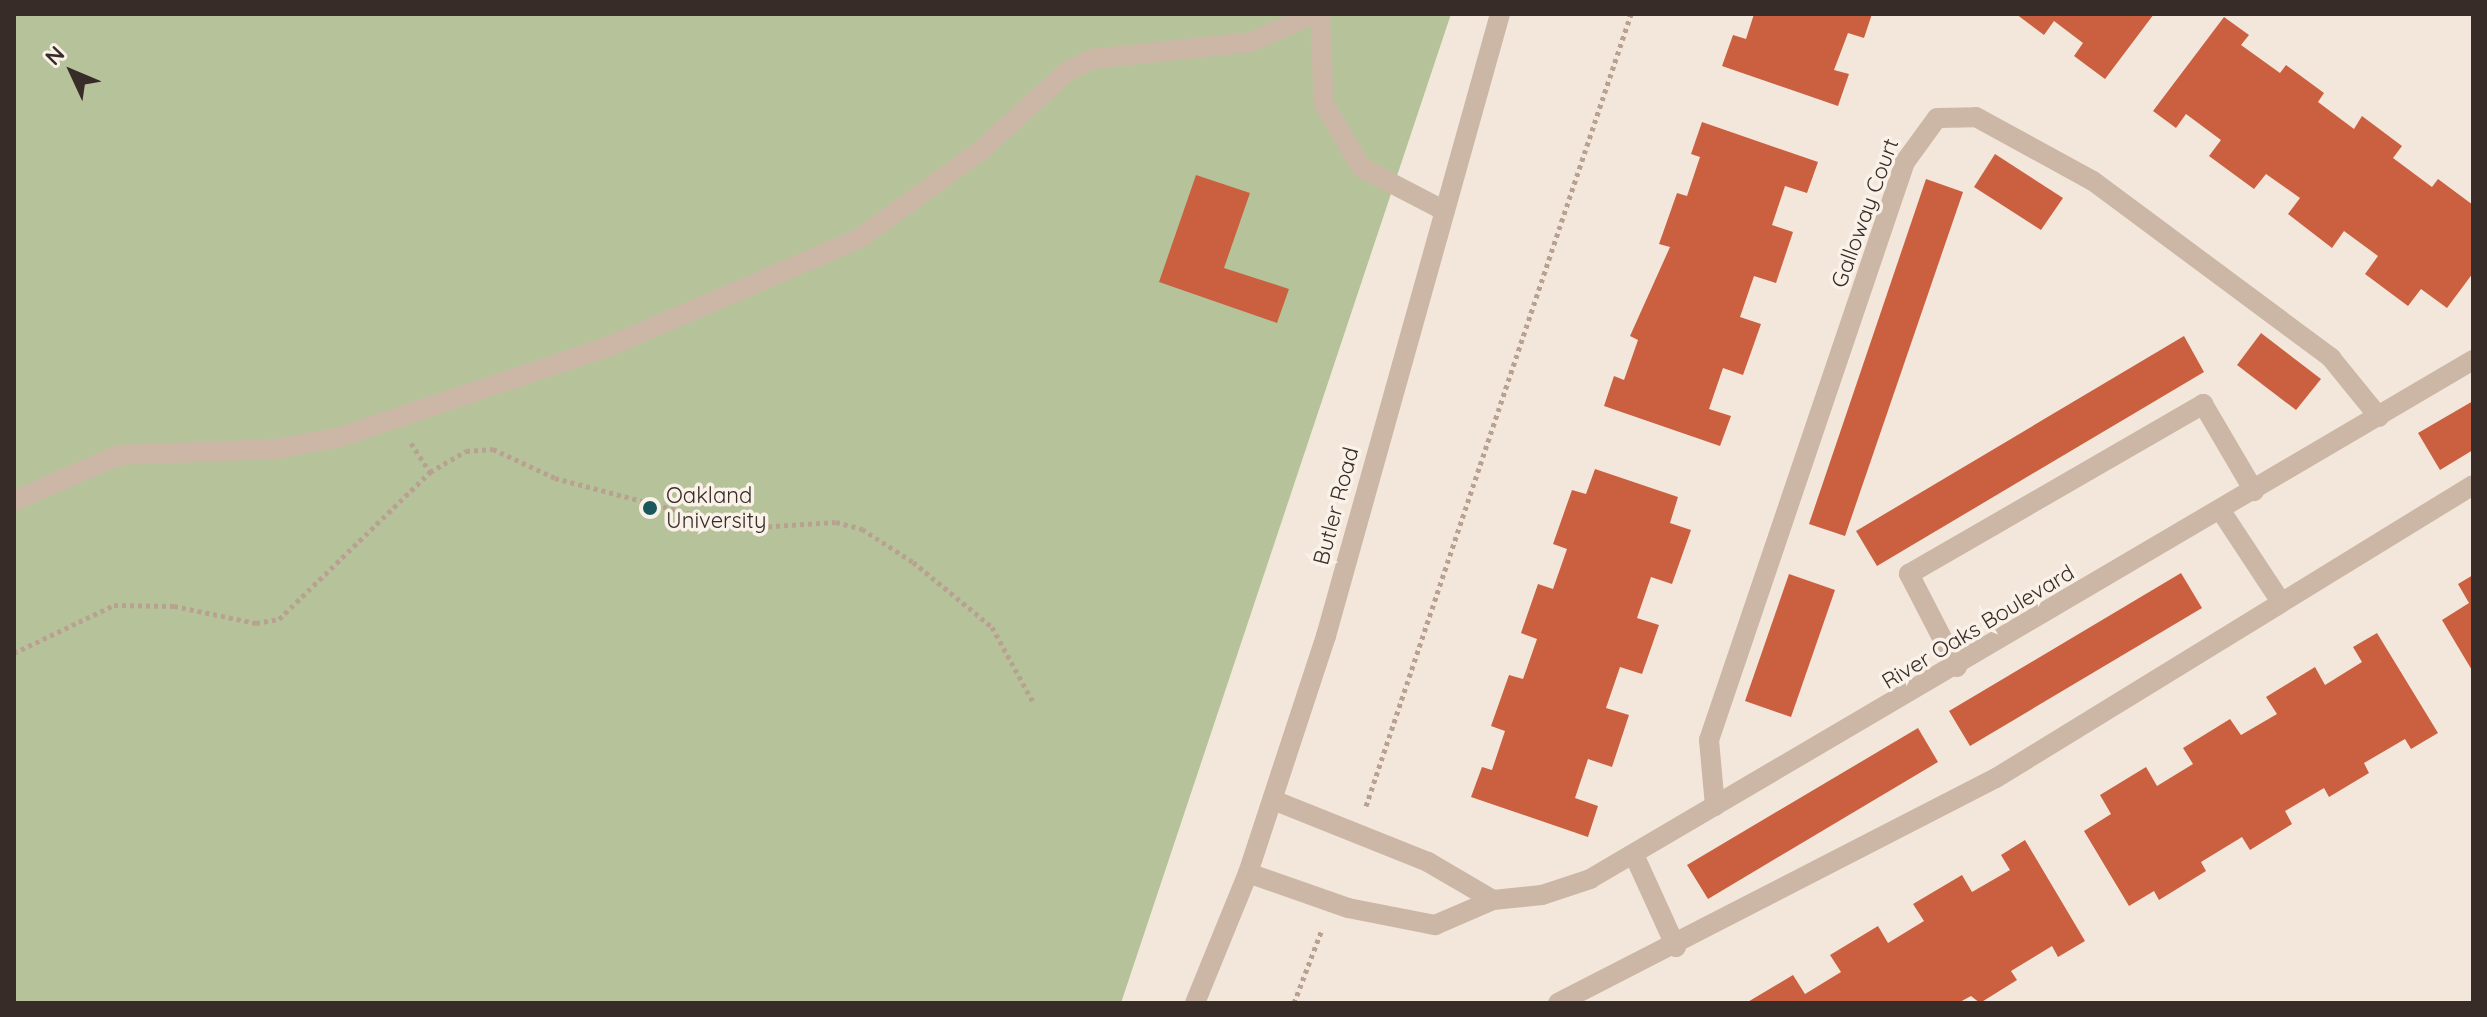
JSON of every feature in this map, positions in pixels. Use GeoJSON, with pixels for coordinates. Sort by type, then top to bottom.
{"type":"FeatureCollection","features":[{"type":"Feature","properties":{"kind":"street"},"geometry":{"type":"LineString","coordinates":[[14,501],[119,455],[275,449],[337,438],[605,348],[860,238],[972,158],[1057,79],[1092,59],[1251,42],[1313,14]]}},
{"type":"Feature","properties":{"kind":"street"},"geometry":{"type":"LineString","coordinates":[[1320,14],[1324,104],[1362,168],[1443,210]]}},
{"type":"Feature","properties":{"kind":"street","name":"Butler Road"},"geometry":{"type":"LineString","coordinates":[[1195,1003],[1248,873],[1326,636],[1500,14]]}},
{"type":"Feature","properties":{"kind":"street","name":"Galloway Court"},"geometry":{"type":"LineString","coordinates":[[1715,806],[1709,740],[1905,162],[1937,118],[1976,117],[2093,181],[2331,358],[2379,417]]}},
{"type":"Feature","properties":{"kind":"street","name":"River Oaks Boulevard"},"geometry":{"type":"LineString","coordinates":[[1248,873],[1348,908],[1435,925],[1493,900],[1542,895],[1635,857],[1715,806],[1957,667],[2473,360]]}},
{"type":"Feature","properties":{"kind":"street"},"geometry":{"type":"LineString","coordinates":[[1957,667],[1909,574],[2203,404],[2254,491]]}},
{"type":"Feature","properties":{"kind":"street"},"geometry":{"type":"LineString","coordinates":[[1558,1003],[1676,947],[1996,778],[2473,485]]}},
{"type":"Feature","properties":{"kind":"street"},"geometry":{"type":"LineString","coordinates":[[2221,511],[2281,602]]}},
{"type":"Feature","properties":{"kind":"street"},"geometry":{"type":"LineString","coordinates":[[1273,800],[1428,862],[1493,900]]}},
{"type":"Feature","properties":{"kind":"street"},"geometry":{"type":"LineString","coordinates":[[1635,857],[1676,947]]}},
{"type":"Feature","properties":{"kind":"path"},"geometry":{"type":"LineString","coordinates":[[1362,819],[1631,14]]}},
{"type":"Feature","properties":{"kind":"path"},"geometry":{"type":"LineString","coordinates":[[14,653],[114,605],[174,606],[256,623],[279,619],[430,472],[466,451],[493,449],[555,478],[744,528],[836,522],[862,529],[992,627],[1033,702]]}},
{"type":"Feature","properties":{"kind":"path"},"geometry":{"type":"LineString","coordinates":[[1294,1003],[1314,950]]}},
{"type":"Feature","properties":{"kind":"green space","name":"Oakland University"},"geometry":{"type":"Polygon","coordinates":[[[14,14],[1451,14],[1121,1003],[14,1003],[14,14]]]}},
{"type":"Feature","properties":{"kind":"building"},"geometry":{"type":"Polygon","coordinates":[[[1754,14],[1872,14],[1864,38],[1848,33],[1834,70],[1849,74],[1838,106],[1722,66],[1733,35],[1746,39],[1754,14]]]}},
{"type":"Feature","properties":{"kind":"building"},"geometry":{"type":"Polygon","coordinates":[[[2016,14],[2154,14],[2105,79],[2074,56],[2083,43],[2054,21],[2044,35],[2016,14]]]}},
{"type":"Feature","properties":{"kind":"building"},"geometry":{"type":"Polygon","coordinates":[[[2224,17],[2249,35],[2241,45],[2280,73],[2286,65],[2324,93],[2318,102],[2354,129],[2362,116],[2402,146],[2393,158],[2432,187],[2438,179],[2473,205],[2473,273],[2447,308],[2421,289],[2408,306],[2365,274],[2378,256],[2344,231],[2332,248],[2288,214],[2300,198],[2266,174],[2254,189],[2209,156],[2221,140],[2186,114],[2176,128],[2153,111],[2224,17]]]}},
{"type":"Feature","properties":{"kind":"building"},"geometry":{"type":"Polygon","coordinates":[[[1702,122],[1818,162],[1807,193],[1785,186],[1772,225],[1793,232],[1776,283],[1754,276],[1740,317],[1761,324],[1743,375],[1723,368],[1709,409],[1731,416],[1720,446],[1604,406],[1614,376],[1624,380],[1638,340],[1630,336],[1670,247],[1659,244],[1677,193],[1687,196],[1700,157],[1691,154],[1702,122]]]}},
{"type":"Feature","properties":{"kind":"building"},"geometry":{"type":"Polygon","coordinates":[[[1995,154],[2063,198],[2041,230],[1974,187],[1995,154]]]}},
{"type":"Feature","properties":{"kind":"building"},"geometry":{"type":"Polygon","coordinates":[[[1196,175],[1250,193],[1224,268],[1289,289],[1277,323],[1159,282],[1196,175]]]}},
{"type":"Feature","properties":{"kind":"building"},"geometry":{"type":"Polygon","coordinates":[[[1926,179],[1963,192],[1845,536],[1809,524],[1926,179]]]}},
{"type":"Feature","properties":{"kind":"building"},"geometry":{"type":"Polygon","coordinates":[[[2261,333],[2321,379],[2296,410],[2237,365],[2261,333]]]}},
{"type":"Feature","properties":{"kind":"building"},"geometry":{"type":"Polygon","coordinates":[[[2184,336],[2204,372],[1877,566],[1856,531],[2184,336]]]}},
{"type":"Feature","properties":{"kind":"building"},"geometry":{"type":"Polygon","coordinates":[[[2473,401],[2473,450],[2440,470],[2418,433],[2473,401]]]}},
{"type":"Feature","properties":{"kind":"building"},"geometry":{"type":"Polygon","coordinates":[[[1595,469],[1678,497],[1670,523],[1691,530],[1672,584],[1651,577],[1637,618],[1659,625],[1642,674],[1620,667],[1606,708],[1629,715],[1612,767],[1588,759],[1575,798],[1598,806],[1588,837],[1471,797],[1482,767],[1492,770],[1505,731],[1491,726],[1509,675],[1523,679],[1537,639],[1521,633],[1538,584],[1553,589],[1567,549],[1553,544],[1572,490],[1586,494],[1595,469]]]}},
{"type":"Feature","properties":{"kind":"building"},"geometry":{"type":"Polygon","coordinates":[[[2181,573],[2202,608],[1970,746],[1949,711],[2181,573]]]}},
{"type":"Feature","properties":{"kind":"building"},"geometry":{"type":"Polygon","coordinates":[[[1789,574],[1835,590],[1791,717],[1745,701],[1789,574]]]}},
{"type":"Feature","properties":{"kind":"building"},"geometry":{"type":"Polygon","coordinates":[[[2473,575],[2473,672],[2442,620],[2469,603],[2458,584],[2473,575]]]}},
{"type":"Feature","properties":{"kind":"building"},"geometry":{"type":"Polygon","coordinates":[[[2377,633],[2438,733],[2411,749],[2405,739],[2364,763],[2369,773],[2329,797],[2324,788],[2285,811],[2292,824],[2250,850],[2242,837],[2201,862],[2206,871],[2159,900],[2154,891],[2129,906],[2084,831],[2111,814],[2100,795],[2146,767],[2157,786],[2193,764],[2183,748],[2230,719],[2241,735],[2277,714],[2266,697],[2315,667],[2325,685],[2362,662],[2353,647],[2377,633]]]}},
{"type":"Feature","properties":{"kind":"building"},"geometry":{"type":"Polygon","coordinates":[[[1918,728],[1938,762],[1708,899],[1687,865],[1918,728]]]}},
{"type":"Feature","properties":{"kind":"building"},"geometry":{"type":"Polygon","coordinates":[[[2025,840],[2085,941],[2058,957],[2052,946],[2011,971],[2017,980],[1980,1003],[1971,996],[1958,1003],[1746,1003],[1793,975],[1805,994],[1841,972],[1830,955],[1878,926],[1888,943],[1924,921],[1913,904],[1962,875],[1972,892],[2010,870],[2001,855],[2025,840]]]}},
{"type":"Feature","properties":{"kind":"place","name":"Oakland University"},"geometry":{"type":"Point","coordinates":[650,508]}}]}
